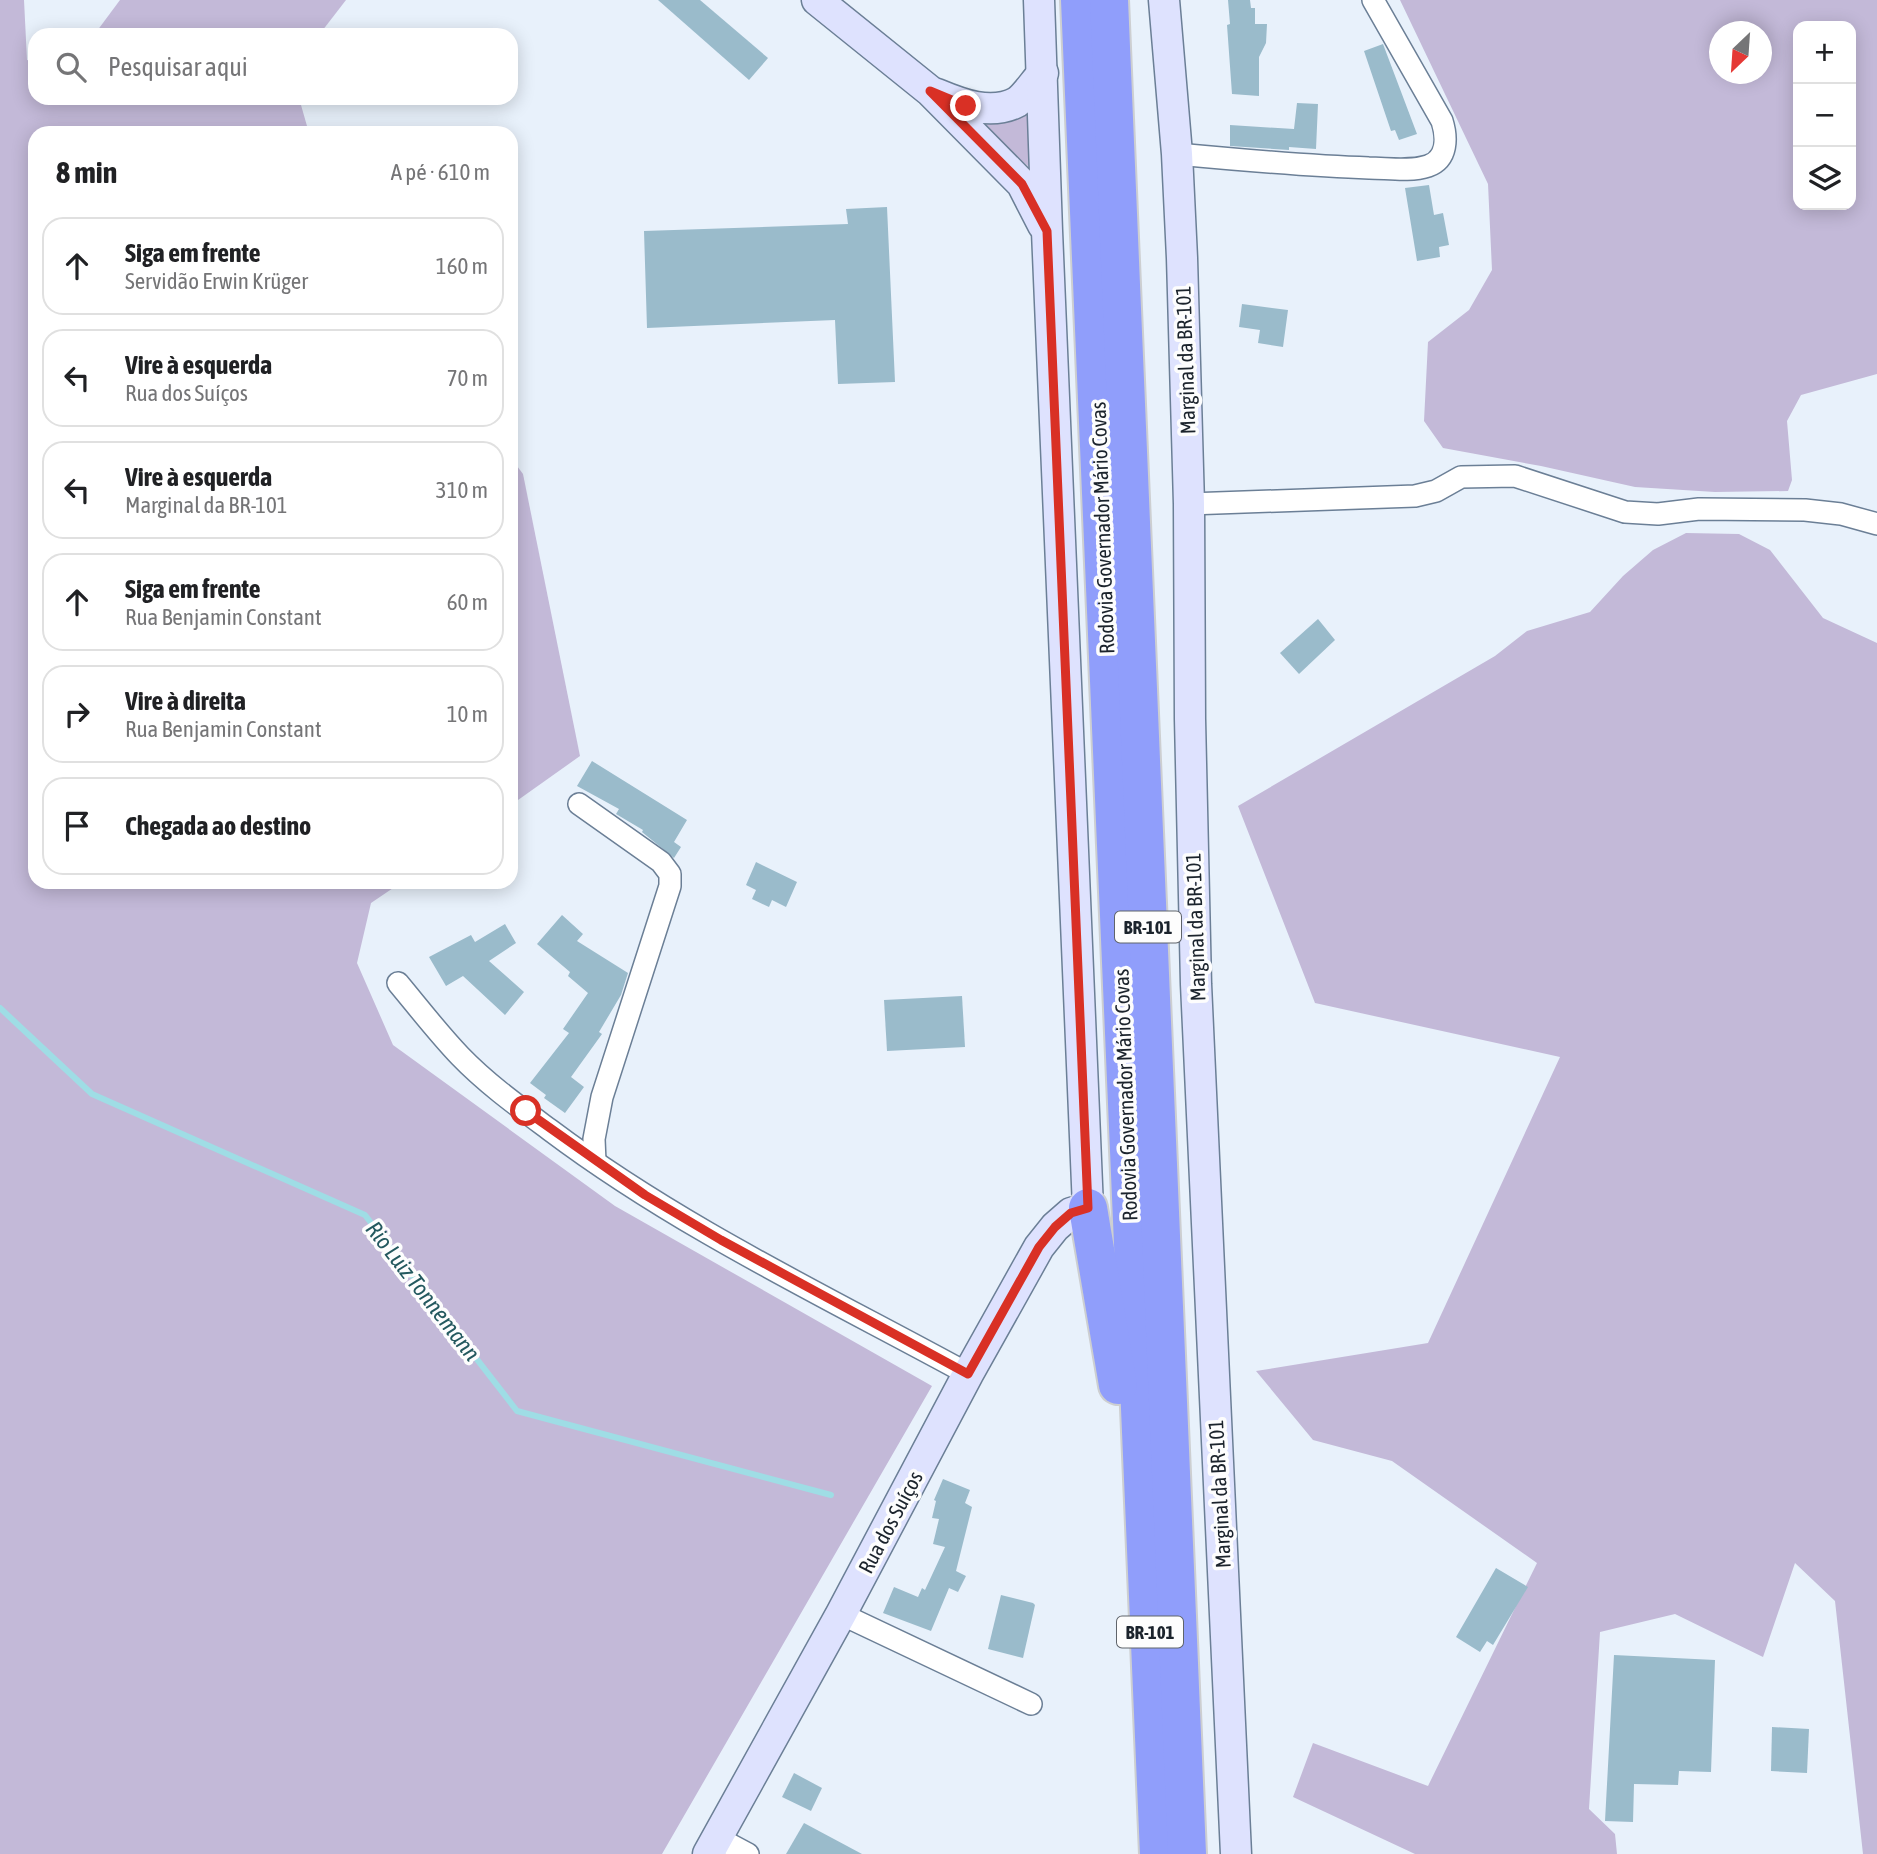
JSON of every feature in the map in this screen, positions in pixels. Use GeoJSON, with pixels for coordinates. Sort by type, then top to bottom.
{"type":"FeatureCollection","features":[{"type":"Feature","properties":{"kind":"highway","name":"Rodovia Governador Mário Covas"},"geometry":{"type":"LineString","coordinates":[[1080,0],[1158,1854]]}},
{"type":"Feature","properties":{"kind":"highway","name":"Rodovia Governador Mário Covas"},"geometry":{"type":"LineString","coordinates":[[1109,0],[1187,1854]]}},
{"type":"Feature","properties":{"kind":"highway"},"geometry":{"type":"LineString","coordinates":[[1088,1208],[1147,1557]]}},
{"type":"Feature","properties":{"kind":"main road"},"geometry":{"type":"LineString","coordinates":[[817,0],[930,91],[1022,184],[1047,231]]}},
{"type":"Feature","properties":{"kind":"main road"},"geometry":{"type":"LineString","coordinates":[[1040,0],[1047,231],[1088,1208]]}},
{"type":"Feature","properties":{"kind":"main road","name":"Marginal da BR-101"},"geometry":{"type":"LineString","coordinates":[[1164,0],[1177,154],[1185,338],[1196,984],[1236,1854]]}},
{"type":"Feature","properties":{"kind":"main road"},"geometry":{"type":"LineString","coordinates":[[930,91],[966,106],[993,109],[1017,101],[1043,73]]}},
{"type":"Feature","properties":{"kind":"main road","name":"Rua dos Suíços"},"geometry":{"type":"LineString","coordinates":[[713,1846],[1039,1247],[1071,1213],[1088,1208]]}},
{"type":"Feature","properties":{"kind":"street"},"geometry":{"type":"LineString","coordinates":[[1177,154],[1306,165],[1404,169],[1428,166],[1438,160],[1445,149],[1446,135],[1442,121],[1373,0]]}},
{"type":"Feature","properties":{"kind":"street"},"geometry":{"type":"LineString","coordinates":[[1189,504],[1415,496],[1436,491],[1461,477],[1484,475],[1515,476],[1625,512],[1658,514],[1699,509],[1805,510],[1841,514],[1877,524]]}},
{"type":"Feature","properties":{"kind":"street"},"geometry":{"type":"LineString","coordinates":[[579,804],[661,862],[670,874],[670,886],[602,1097],[594,1139],[594,1162]]}},
{"type":"Feature","properties":{"kind":"street"},"geometry":{"type":"LineString","coordinates":[[398,983],[460,1056],[517,1104],[594,1162],[721,1240],[968,1374]]}},
{"type":"Feature","properties":{"kind":"street"},"geometry":{"type":"LineString","coordinates":[[841,1614],[1031,1704]]}},
{"type":"Feature","properties":{"kind":"street"},"geometry":{"type":"LineString","coordinates":[[713,1846],[748,1854]]}},
{"type":"Feature","properties":{"kind":"shaded area"},"geometry":{"type":"Polygon","coordinates":[[[0,0],[24,0],[28,105],[301,105],[307,126],[28,126],[28,889],[392,889],[371,903],[357,963],[393,1045],[615,1206],[932,1386],[662,1854],[0,1854],[0,0]]]}},
{"type":"Feature","properties":{"kind":"shaded area"},"geometry":{"type":"Polygon","coordinates":[[[120,0],[346,0],[324,28],[99,28],[120,0]]]}},
{"type":"Feature","properties":{"kind":"shaded area"},"geometry":{"type":"Polygon","coordinates":[[[1400,0],[1877,0],[1877,374],[1801,395],[1787,421],[1792,480],[1788,491],[1715,492],[1635,487],[1443,448],[1424,421],[1428,342],[1469,310],[1492,270],[1488,184],[1400,0]]]}},
{"type":"Feature","properties":{"kind":"shaded area"},"geometry":{"type":"Polygon","coordinates":[[[1029,109],[1039,175],[962,113],[1029,109]]]}},
{"type":"Feature","properties":{"kind":"shaded area"},"geometry":{"type":"Polygon","coordinates":[[[518,467],[523,474],[580,756],[518,800],[518,467]]]}},
{"type":"Feature","properties":{"kind":"shaded area"},"geometry":{"type":"Polygon","coordinates":[[[1686,533],[1739,534],[1770,550],[1823,618],[1877,643],[1877,1854],[1863,1854],[1835,1601],[1795,1563],[1763,1657],[1675,1614],[1600,1632],[1589,1809],[1615,1834],[1617,1854],[1415,1854],[1293,1797],[1313,1743],[1428,1786],[1537,1563],[1392,1461],[1313,1440],[1256,1371],[1428,1343],[1560,1057],[1315,1003],[1238,806],[1495,656],[1527,631],[1590,612],[1623,576],[1653,550],[1686,533]]]}},
{"type":"Feature","properties":{"kind":"building"},"geometry":{"type":"Polygon","coordinates":[[[658,0],[700,0],[768,58],[749,80],[658,0]]]}},
{"type":"Feature","properties":{"kind":"building"},"geometry":{"type":"Polygon","coordinates":[[[1228,0],[1250,0],[1251,8],[1255,8],[1255,24],[1267,24],[1266,43],[1259,57],[1259,96],[1232,94],[1228,0]]]}},
{"type":"Feature","properties":{"kind":"building"},"geometry":{"type":"Polygon","coordinates":[[[1383,44],[1417,134],[1399,140],[1395,130],[1391,131],[1364,51],[1383,44]]]}},
{"type":"Feature","properties":{"kind":"building"},"geometry":{"type":"Polygon","coordinates":[[[1297,103],[1318,104],[1316,149],[1230,146],[1230,125],[1294,129],[1297,103]]]}},
{"type":"Feature","properties":{"kind":"building"},"geometry":{"type":"Polygon","coordinates":[[[1429,185],[1434,215],[1443,213],[1449,245],[1439,247],[1440,257],[1417,261],[1405,188],[1429,185]]]}},
{"type":"Feature","properties":{"kind":"building"},"geometry":{"type":"Polygon","coordinates":[[[887,207],[895,382],[838,384],[835,320],[647,328],[644,231],[848,224],[846,209],[887,207]]]}},
{"type":"Feature","properties":{"kind":"building"},"geometry":{"type":"Polygon","coordinates":[[[1242,304],[1288,310],[1283,347],[1258,343],[1260,330],[1239,327],[1242,304]]]}},
{"type":"Feature","properties":{"kind":"building"},"geometry":{"type":"Polygon","coordinates":[[[1318,619],[1335,640],[1299,674],[1280,653],[1318,619]]]}},
{"type":"Feature","properties":{"kind":"building"},"geometry":{"type":"Polygon","coordinates":[[[592,761],[687,820],[674,842],[681,847],[674,858],[642,832],[643,830],[616,814],[619,809],[577,786],[592,761]]]}},
{"type":"Feature","properties":{"kind":"building"},"geometry":{"type":"Polygon","coordinates":[[[756,862],[797,882],[786,907],[772,900],[769,907],[752,899],[756,890],[746,885],[756,862]]]}},
{"type":"Feature","properties":{"kind":"building"},"geometry":{"type":"Polygon","coordinates":[[[562,915],[583,934],[577,941],[628,973],[621,995],[599,1032],[602,1034],[571,1077],[584,1087],[565,1113],[544,1098],[546,1095],[530,1083],[569,1033],[563,1029],[588,993],[568,976],[570,972],[537,944],[562,915]]]}},
{"type":"Feature","properties":{"kind":"building"},"geometry":{"type":"Polygon","coordinates":[[[505,924],[516,943],[489,961],[524,992],[505,1015],[463,976],[446,986],[429,957],[471,935],[475,942],[505,924]]]}},
{"type":"Feature","properties":{"kind":"building"},"geometry":{"type":"Polygon","coordinates":[[[962,996],[965,1047],[887,1051],[884,1000],[962,996]]]}},
{"type":"Feature","properties":{"kind":"building"},"geometry":{"type":"Polygon","coordinates":[[[943,1479],[970,1490],[965,1503],[972,1507],[956,1571],[966,1576],[958,1592],[949,1588],[931,1631],[883,1613],[894,1587],[918,1597],[922,1588],[925,1590],[945,1547],[933,1544],[939,1519],[932,1518],[934,1500],[943,1479]]]}},
{"type":"Feature","properties":{"kind":"building"},"geometry":{"type":"Polygon","coordinates":[[[1496,1568],[1528,1587],[1493,1645],[1487,1641],[1480,1652],[1456,1637],[1496,1568]]]}},
{"type":"Feature","properties":{"kind":"building"},"geometry":{"type":"Polygon","coordinates":[[[1001,1595],[1035,1605],[1023,1658],[988,1649],[1001,1595]]]}},
{"type":"Feature","properties":{"kind":"building"},"geometry":{"type":"Polygon","coordinates":[[[1614,1655],[1715,1660],[1711,1772],[1679,1771],[1678,1785],[1634,1784],[1633,1822],[1605,1821],[1614,1655]]]}},
{"type":"Feature","properties":{"kind":"building"},"geometry":{"type":"Polygon","coordinates":[[[1772,1727],[1809,1729],[1807,1773],[1771,1771],[1772,1727]]]}},
{"type":"Feature","properties":{"kind":"building"},"geometry":{"type":"Polygon","coordinates":[[[794,1773],[822,1788],[811,1811],[782,1797],[794,1773]]]}},
{"type":"Feature","properties":{"kind":"building"},"geometry":{"type":"Polygon","coordinates":[[[804,1823],[862,1854],[786,1854],[804,1823]]]}},
{"type":"Feature","properties":{"kind":"waterway","name":"Rio Luiz Tonnemann"},"geometry":{"type":"LineString","coordinates":[[0,1008],[92,1094],[365,1215],[517,1411],[831,1495]]}},
{"type":"Feature","properties":{"kind":"route"},"geometry":{"type":"LineString","coordinates":[[526,1111],[594,1162],[645,1195],[721,1240],[968,1374],[1039,1247],[1071,1213],[1088,1208],[1047,231],[1022,184],[930,91],[966,106]]}}]}
